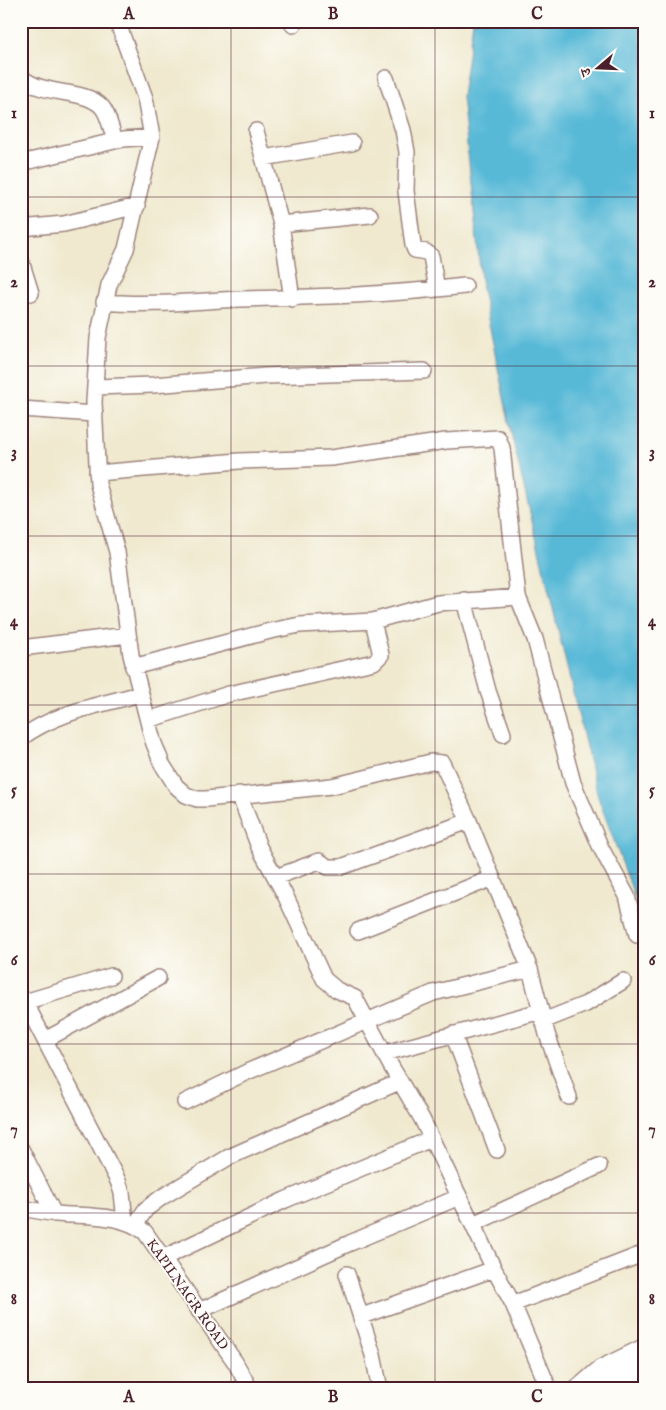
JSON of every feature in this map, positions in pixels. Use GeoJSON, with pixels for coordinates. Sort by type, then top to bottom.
{"type":"FeatureCollection","features":[{"type":"Feature","properties":{"kind":"main road"},"geometry":{"type":"LineString","coordinates":[[597,1389],[618,1372],[645,1360]]}},
{"type":"Feature","properties":{"kind":"main road"},"geometry":{"type":"LineString","coordinates":[[628,1389],[645,1380]]}},
{"type":"Feature","properties":{"kind":"street"},"geometry":{"type":"LineString","coordinates":[[117,21],[145,98],[152,138],[126,249],[109,285],[98,338],[95,387],[97,473],[98,484],[117,552],[128,635],[140,694],[162,764],[176,786],[186,795],[197,799],[206,799],[239,794],[332,786],[437,762],[442,763],[469,821],[530,969],[542,1016],[570,1097]]}},
{"type":"Feature","properties":{"kind":"street"},"geometry":{"type":"LineString","coordinates":[[21,77],[39,88],[84,97],[95,102],[106,114],[115,140]]}},
{"type":"Feature","properties":{"kind":"street"},"geometry":{"type":"LineString","coordinates":[[386,78],[403,130],[407,152],[406,191],[413,245],[415,250],[426,252],[431,256],[437,289]]}},
{"type":"Feature","properties":{"kind":"street"},"geometry":{"type":"LineString","coordinates":[[256,131],[281,224],[292,299]]}},
{"type":"Feature","properties":{"kind":"street"},"geometry":{"type":"LineString","coordinates":[[21,164],[115,140],[152,138]]}},
{"type":"Feature","properties":{"kind":"street"},"geometry":{"type":"LineString","coordinates":[[263,158],[352,143]]}},
{"type":"Feature","properties":{"kind":"street"},"geometry":{"type":"LineString","coordinates":[[21,228],[64,224],[137,206]]}},
{"type":"Feature","properties":{"kind":"street"},"geometry":{"type":"LineString","coordinates":[[281,224],[370,215]]}},
{"type":"Feature","properties":{"kind":"street"},"geometry":{"type":"LineString","coordinates":[[21,261],[31,293]]}},
{"type":"Feature","properties":{"kind":"street"},"geometry":{"type":"LineString","coordinates":[[104,302],[149,305],[292,299],[465,286]]}},
{"type":"Feature","properties":{"kind":"street"},"geometry":{"type":"LineString","coordinates":[[95,387],[153,385],[266,376],[424,371]]}},
{"type":"Feature","properties":{"kind":"street"},"geometry":{"type":"LineString","coordinates":[[21,410],[95,414]]}},
{"type":"Feature","properties":{"kind":"street"},"geometry":{"type":"LineString","coordinates":[[97,473],[223,462],[331,458],[446,441],[498,438],[502,448],[518,597],[535,639],[573,784],[601,848],[627,896],[637,935]]}},
{"type":"Feature","properties":{"kind":"street"},"geometry":{"type":"LineString","coordinates":[[134,667],[270,631],[300,626],[373,620],[438,603],[518,597]]}},
{"type":"Feature","properties":{"kind":"street"},"geometry":{"type":"LineString","coordinates":[[464,600],[488,691],[503,734]]}},
{"type":"Feature","properties":{"kind":"street"},"geometry":{"type":"LineString","coordinates":[[148,720],[229,694],[374,662],[381,655],[373,620]]}},
{"type":"Feature","properties":{"kind":"street"},"geometry":{"type":"LineString","coordinates":[[21,648],[128,635]]}},
{"type":"Feature","properties":{"kind":"street"},"geometry":{"type":"LineString","coordinates":[[21,738],[35,728],[59,716],[140,694]]}},
{"type":"Feature","properties":{"kind":"street"},"geometry":{"type":"LineString","coordinates":[[239,794],[259,847],[276,877],[324,979],[337,990],[355,998],[399,1082],[432,1139],[494,1269],[514,1304],[549,1389]]}},
{"type":"Feature","properties":{"kind":"street"},"geometry":{"type":"LineString","coordinates":[[276,877],[320,861],[328,867],[341,867],[469,821]]}},
{"type":"Feature","properties":{"kind":"street"},"geometry":{"type":"LineString","coordinates":[[358,931],[493,878]]}},
{"type":"Feature","properties":{"kind":"street"},"geometry":{"type":"LineString","coordinates":[[185,1102],[246,1072],[433,993],[530,969]]}},
{"type":"Feature","properties":{"kind":"street"},"geometry":{"type":"LineString","coordinates":[[111,976],[23,1003],[45,1040],[118,1182],[130,1223]]}},
{"type":"Feature","properties":{"kind":"street"},"geometry":{"type":"LineString","coordinates":[[45,1040],[158,978]]}},
{"type":"Feature","properties":{"kind":"street"},"geometry":{"type":"LineString","coordinates":[[385,1053],[453,1034],[542,1016],[586,1004],[623,982]]}},
{"type":"Feature","properties":{"kind":"street"},"geometry":{"type":"LineString","coordinates":[[453,1034],[497,1150]]}},
{"type":"Feature","properties":{"kind":"street"},"geometry":{"type":"LineString","coordinates":[[21,1208],[130,1223],[162,1197],[229,1157],[399,1082]]}},
{"type":"Feature","properties":{"kind":"street"},"geometry":{"type":"LineString","coordinates":[[163,1258],[285,1200],[432,1139]]}},
{"type":"Feature","properties":{"kind":"street"},"geometry":{"type":"LineString","coordinates":[[21,1149],[54,1214]]}},
{"type":"Feature","properties":{"kind":"street"},"geometry":{"type":"LineString","coordinates":[[473,1224],[599,1166]]}},
{"type":"Feature","properties":{"kind":"street"},"geometry":{"type":"LineString","coordinates":[[199,1311],[375,1232],[459,1197]]}},
{"type":"Feature","properties":{"kind":"street","name":"KAPILNAGR ROAD"},"geometry":{"type":"LineString","coordinates":[[130,1223],[145,1232],[235,1362],[250,1389]]}},
{"type":"Feature","properties":{"kind":"street"},"geometry":{"type":"LineString","coordinates":[[514,1304],[645,1253]]}},
{"type":"Feature","properties":{"kind":"street"},"geometry":{"type":"LineString","coordinates":[[362,1316],[494,1269]]}},
{"type":"Feature","properties":{"kind":"street"},"geometry":{"type":"LineString","coordinates":[[347,1274],[373,1354],[380,1389]]}},
{"type":"Feature","properties":{"kind":"street"},"geometry":{"type":"LineString","coordinates":[[576,1389],[600,1368],[645,1346]]}},
{"type":"Feature","properties":{"kind":"water"},"geometry":{"type":"Polygon","coordinates":[[[473,21],[645,21],[645,925],[598,797],[512,437],[482,289],[462,96],[473,21]]]}}]}
